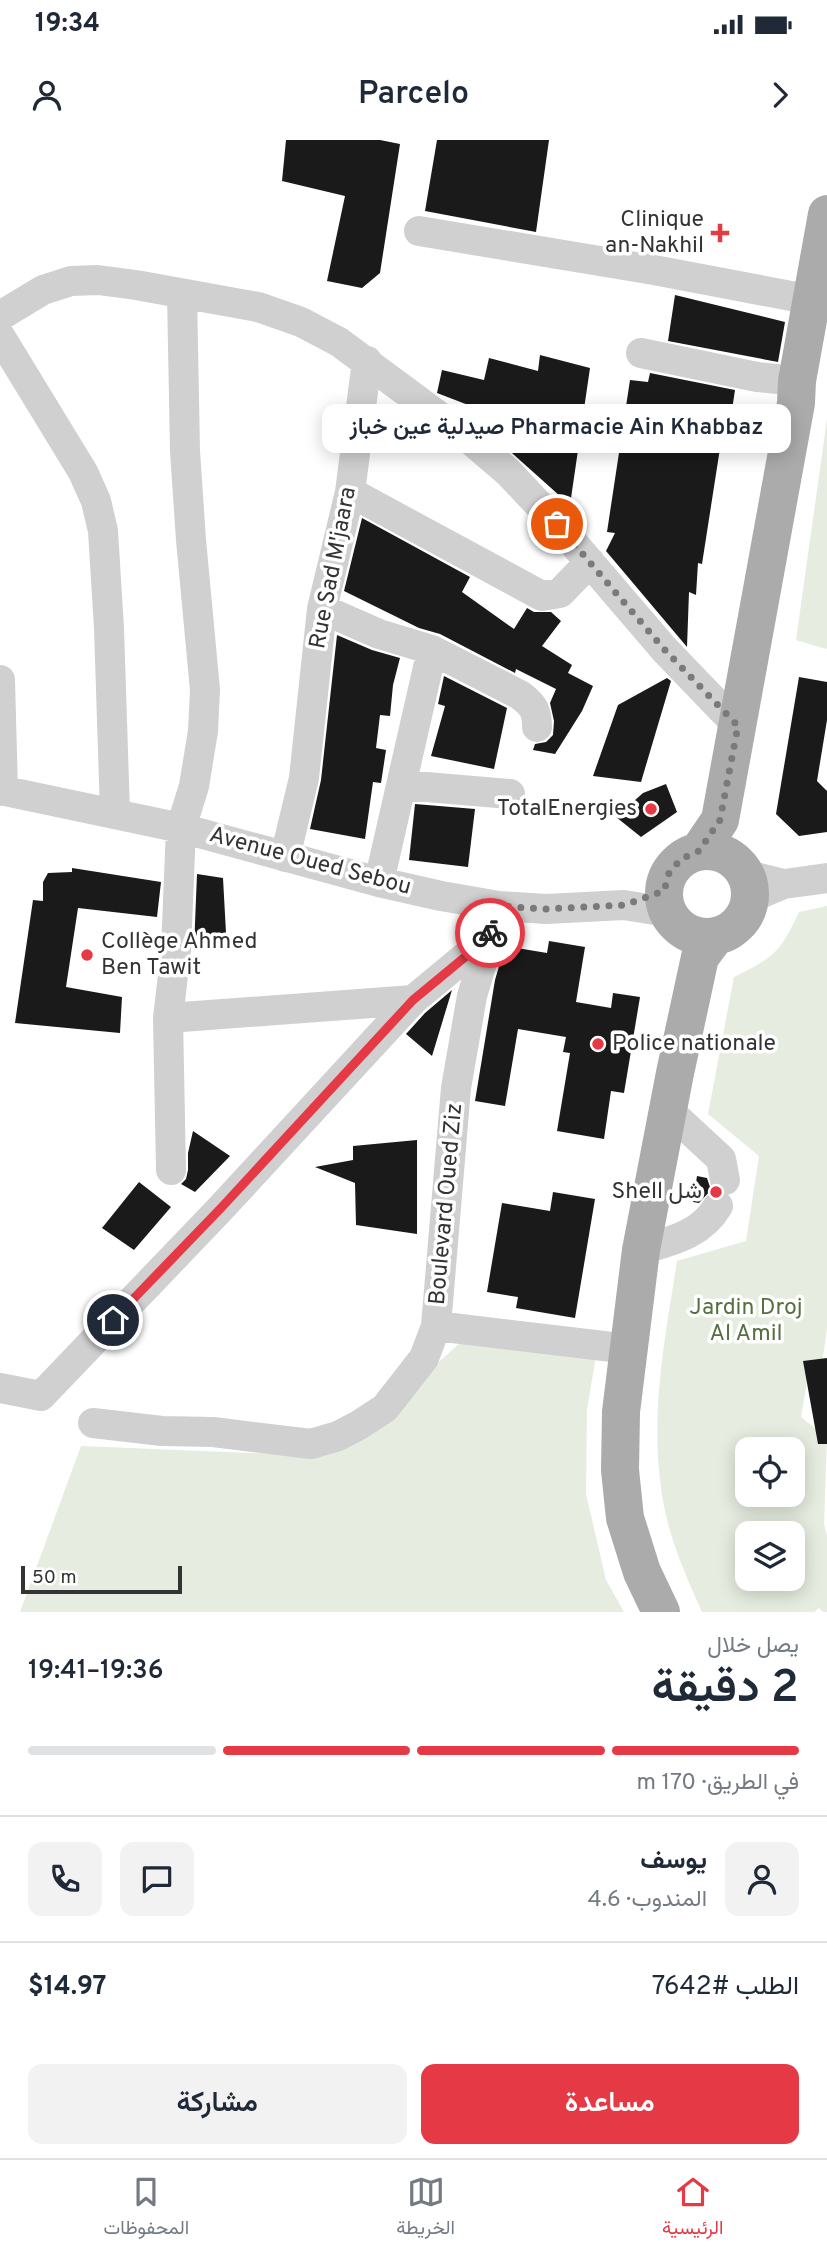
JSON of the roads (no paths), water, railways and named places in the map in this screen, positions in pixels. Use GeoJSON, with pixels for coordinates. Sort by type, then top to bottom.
{"type":"FeatureCollection","features":[{"type":"Feature","properties":{"kind":"main road"},"geometry":{"type":"LineString","coordinates":[[688,926],[728,932],[747,912],[743,873],[720,820],[796,403],[797,381],[827,214]]}},
{"type":"Feature","properties":{"kind":"main road"},"geometry":{"type":"LineString","coordinates":[[661,1612],[642,1572],[625,1518],[620,1469],[621,1412],[641,1250],[669,1111],[688,926],[669,873],[681,859],[743,873]]}},
{"type":"Feature","properties":{"kind":"street"},"geometry":{"type":"LineString","coordinates":[[419,231],[812,300]]}},
{"type":"Feature","properties":{"kind":"street"},"geometry":{"type":"LineString","coordinates":[[0,316],[43,290],[71,281],[98,280],[258,307],[301,322],[339,342],[466,436],[508,472],[664,649],[738,726]]}},
{"type":"Feature","properties":{"kind":"street"},"geometry":{"type":"LineString","coordinates":[[171,1170],[168,1018],[176,950],[181,828],[203,731],[205,690],[188,502],[181,294]]}},
{"type":"Feature","properties":{"kind":"street"},"geometry":{"type":"LineString","coordinates":[[0,336],[83,472],[96,502],[103,531],[115,813]]}},
{"type":"Feature","properties":{"kind":"street"},"geometry":{"type":"LineString","coordinates":[[641,353],[757,377],[797,381]]}},
{"type":"Feature","properties":{"kind":"street","name":"Rue Sad M'jaara"},"geometry":{"type":"LineString","coordinates":[[285,857],[304,778],[322,609],[349,492],[367,361]]}},
{"type":"Feature","properties":{"kind":"street"},"geometry":{"type":"LineString","coordinates":[[349,492],[542,596],[560,593],[590,562]]}},
{"type":"Feature","properties":{"kind":"street"},"geometry":{"type":"LineString","coordinates":[[322,609],[379,634],[432,650],[520,695],[533,705],[537,714],[537,727]]}},
{"type":"Feature","properties":{"kind":"street"},"geometry":{"type":"LineString","coordinates":[[379,882],[432,650]]}},
{"type":"Feature","properties":{"kind":"street"},"geometry":{"type":"LineString","coordinates":[[0,680],[2,791]]}},
{"type":"Feature","properties":{"kind":"street"},"geometry":{"type":"LineString","coordinates":[[402,785],[510,794]]}},
{"type":"Feature","properties":{"kind":"street","name":"Avenue Oued Sebou"},"geometry":{"type":"LineString","coordinates":[[2,791],[181,828],[379,882],[499,906],[546,909],[624,905],[688,926]]}},
{"type":"Feature","properties":{"kind":"street"},"geometry":{"type":"LineString","coordinates":[[743,873],[827,878]]}},
{"type":"Feature","properties":{"kind":"street","name":"Boulevard Oued Ziz"},"geometry":{"type":"LineString","coordinates":[[93,1423],[162,1431],[213,1432],[311,1444],[359,1426],[385,1408],[424,1358],[436,1326],[456,1088],[472,996],[499,906]]}},
{"type":"Feature","properties":{"kind":"street"},"geometry":{"type":"LineString","coordinates":[[2,1395],[41,1396],[221,1208],[413,1000],[488,938]]}},
{"type":"Feature","properties":{"kind":"street"},"geometry":{"type":"LineString","coordinates":[[168,1018],[413,1000]]}},
{"type":"Feature","properties":{"kind":"street"},"geometry":{"type":"LineString","coordinates":[[641,1250],[681,1238],[710,1220],[721,1193],[721,1158],[669,1111]]}},
{"type":"Feature","properties":{"kind":"street"},"geometry":{"type":"LineString","coordinates":[[436,1326],[629,1349]]}},
{"type":"Feature","properties":{"kind":"place","name":"Clinique an-Nakhil"},"geometry":{"type":"Point","coordinates":[720,233]}},
{"type":"Feature","properties":{"kind":"place","name":"Pharmacie Ain Khabbaz صيدلية عين خباز"},"geometry":{"type":"Point","coordinates":[557,524]}},
{"type":"Feature","properties":{"kind":"place","name":"TotalEnergies"},"geometry":{"type":"Point","coordinates":[651,809]}},
{"type":"Feature","properties":{"kind":"place","name":"Collège Ahmed Ben Tawit"},"geometry":{"type":"Point","coordinates":[87,955]}},
{"type":"Feature","properties":{"kind":"place","name":"Police nationale"},"geometry":{"type":"Point","coordinates":[598,1044]}},
{"type":"Feature","properties":{"kind":"place","name":"Shell شل"},"geometry":{"type":"Point","coordinates":[716,1192]}},
{"type":"Feature","properties":{"kind":"park label","name":"Jardin Droj Al Amil"},"geometry":{"type":"Point","coordinates":[746,1321]}}]}
